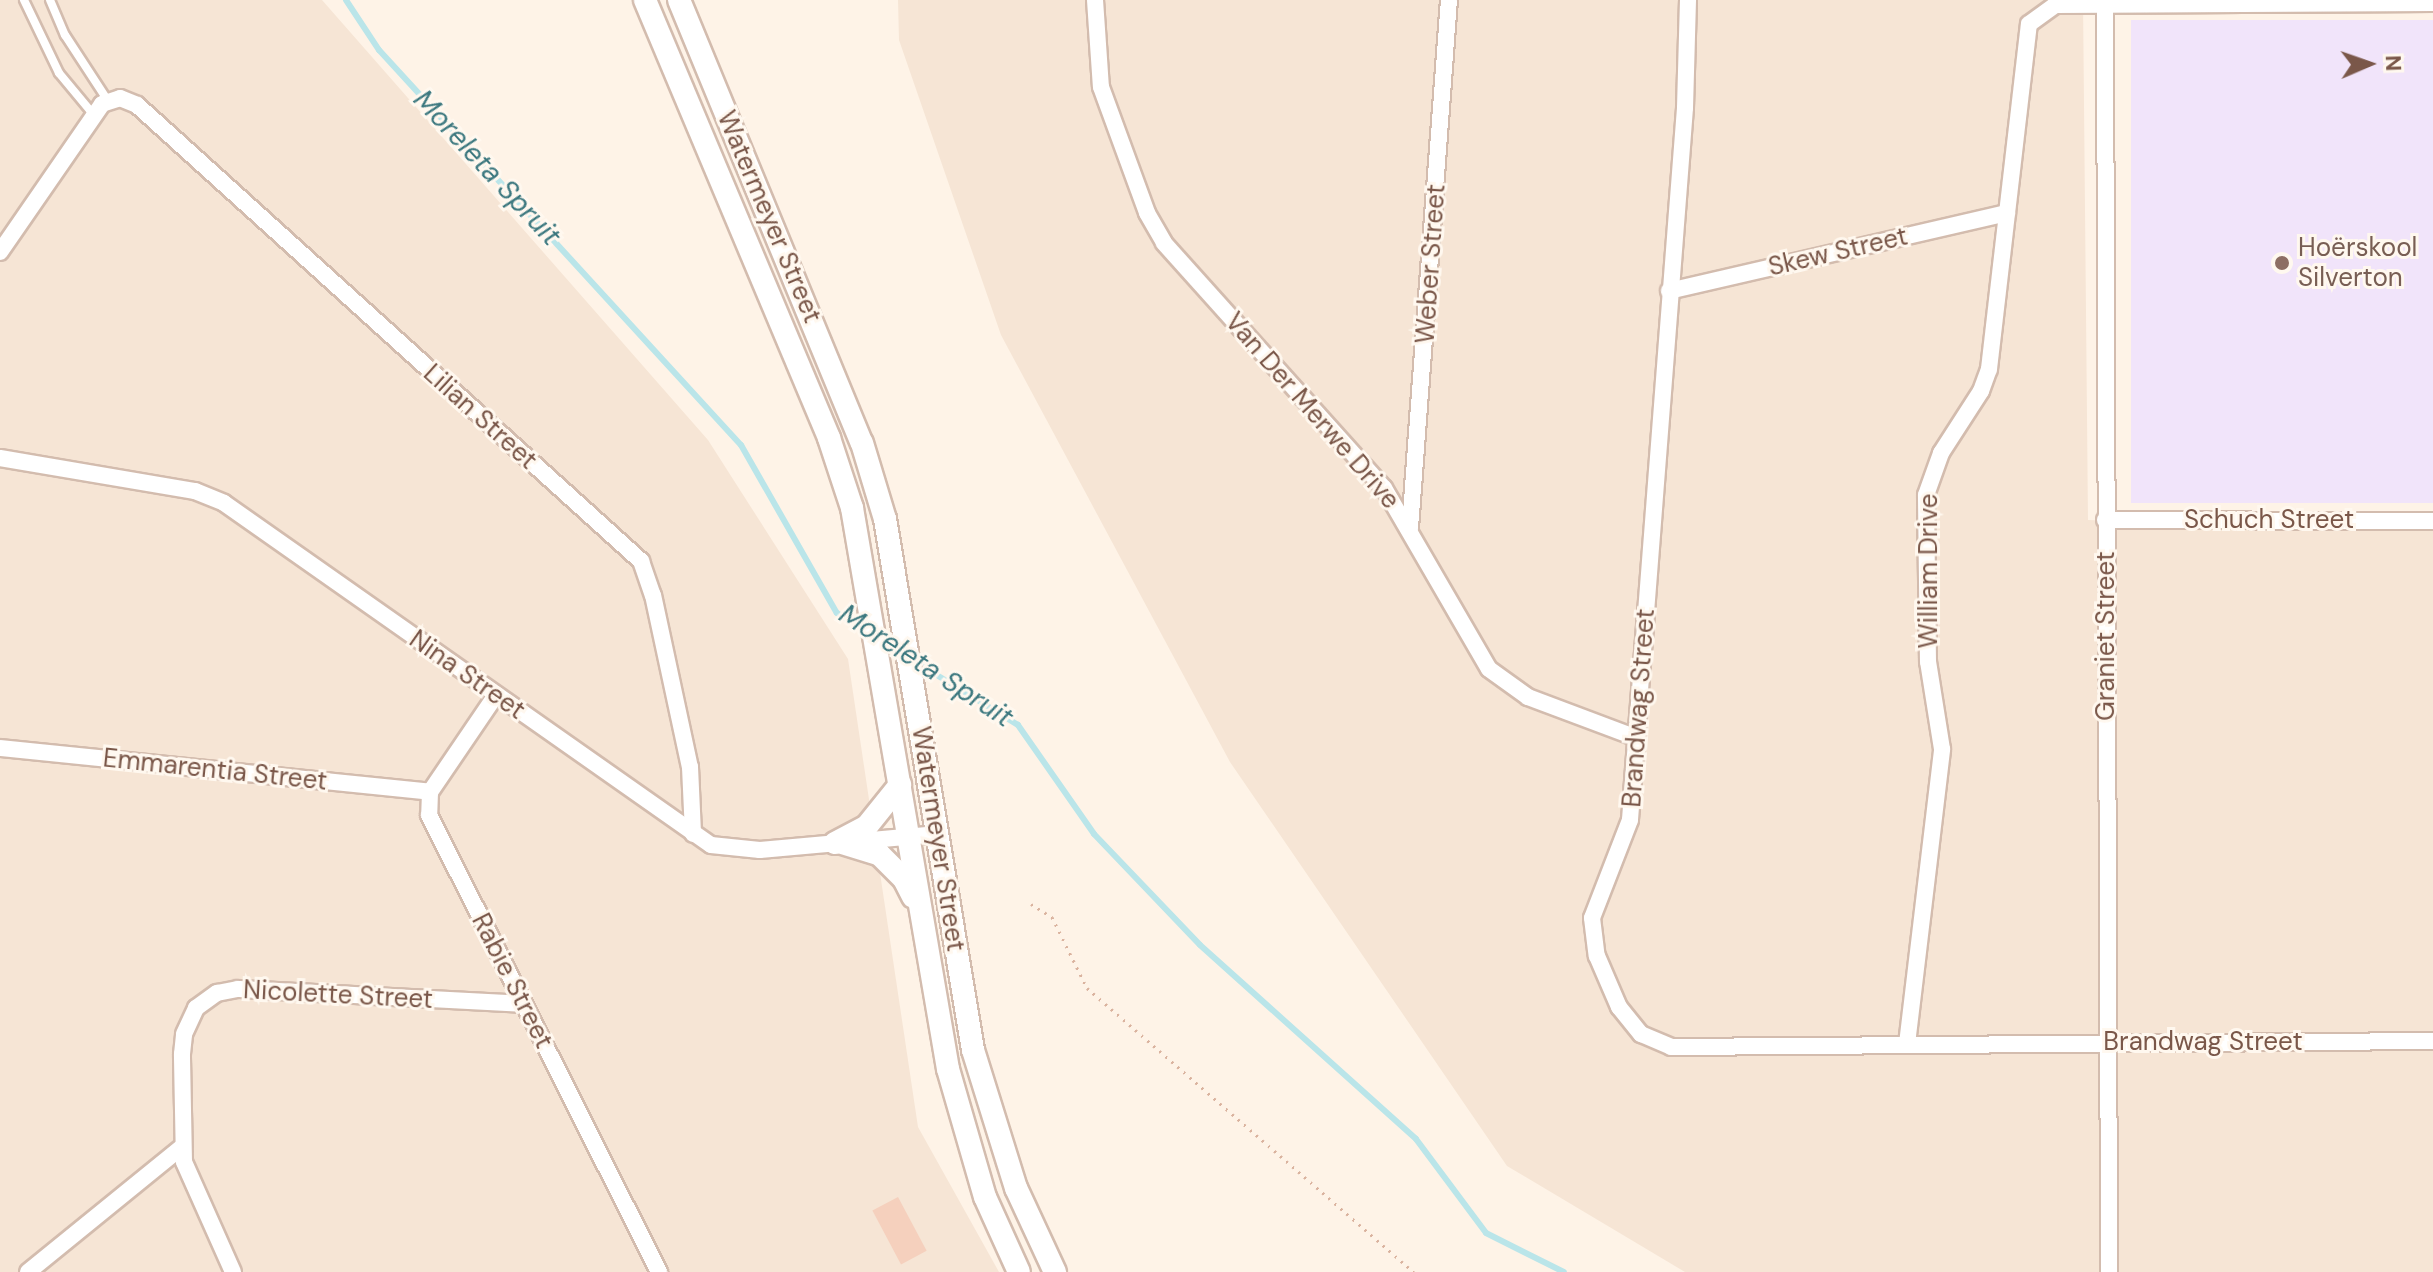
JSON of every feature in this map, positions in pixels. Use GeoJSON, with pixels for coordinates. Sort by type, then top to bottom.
{"type":"FeatureCollection","features":[{"type":"Feature","properties":{"kind":"main road","name":"Watermeyer Street"},"geometry":{"type":"LineString","coordinates":[[645,0],[829,438],[852,508],[872,597],[948,1069],[966,1136],[1019,1272]]}},
{"type":"Feature","properties":{"kind":"main road","name":"Watermeyer Street"},"geometry":{"type":"LineString","coordinates":[[679,0],[862,443],[885,519],[904,616],[973,1050],[1016,1188],[1055,1272]]}},
{"type":"Feature","properties":{"kind":"main road"},"geometry":{"type":"LineString","coordinates":[[838,843],[867,826],[900,785]]}},
{"type":"Feature","properties":{"kind":"main road"},"geometry":{"type":"LineString","coordinates":[[838,843],[879,854],[894,866],[922,920]]}},
{"type":"Feature","properties":{"kind":"street","name":"Van Der Merwe Drive"},"geometry":{"type":"LineString","coordinates":[[1095,0],[1101,87],[1158,233],[1368,467],[1410,528],[1478,652],[1498,678],[1528,697],[1637,738]]}},
{"type":"Feature","properties":{"kind":"street","name":"Weber Street"},"geometry":{"type":"LineString","coordinates":[[1410,528],[1449,0]]}},
{"type":"Feature","properties":{"kind":"street","name":"Brandwag Street"},"geometry":{"type":"LineString","coordinates":[[1688,0],[1685,108],[1630,820],[1592,918],[1597,956],[1610,991],[1634,1027],[1657,1045],[1671,1047],[2433,1041]]}},
{"type":"Feature","properties":{"kind":"street"},"geometry":{"type":"LineString","coordinates":[[2105,2],[2433,3]]}},
{"type":"Feature","properties":{"kind":"street","name":"William Drive"},"geometry":{"type":"LineString","coordinates":[[1907,1044],[1942,749],[1940,708],[1928,662],[1926,495],[1941,453],[1981,391],[1989,369],[2026,34],[2034,18],[2055,5],[2105,2]]}},
{"type":"Feature","properties":{"kind":"street","name":"Graniet Street"},"geometry":{"type":"LineString","coordinates":[[2105,2],[2109,1272]]}},
{"type":"Feature","properties":{"kind":"street","name":"Lilian Street"},"geometry":{"type":"LineString","coordinates":[[108,101],[124,98],[137,105],[641,561],[653,595],[690,767],[693,834]]}},
{"type":"Feature","properties":{"kind":"street"},"geometry":{"type":"LineString","coordinates":[[0,252],[93,114],[108,101]]}},
{"type":"Feature","properties":{"kind":"street","name":"Skew Street"},"geometry":{"type":"LineString","coordinates":[[1669,291],[2007,213]]}},
{"type":"Feature","properties":{"kind":"street","name":"Nina Street"},"geometry":{"type":"LineString","coordinates":[[0,458],[195,491],[219,500],[693,834],[735,851],[938,834]]}},
{"type":"Feature","properties":{"kind":"street","name":"Schuch Street"},"geometry":{"type":"LineString","coordinates":[[2105,520],[2433,521]]}},
{"type":"Feature","properties":{"kind":"street"},"geometry":{"type":"LineString","coordinates":[[430,792],[496,695]]}},
{"type":"Feature","properties":{"kind":"street","name":"Emmarentia Street"},"geometry":{"type":"LineString","coordinates":[[0,748],[430,792]]}},
{"type":"Feature","properties":{"kind":"street","name":"Rabie Street"},"geometry":{"type":"LineString","coordinates":[[430,792],[429,815],[436,832],[659,1272]]}},
{"type":"Feature","properties":{"kind":"street","name":"Nicolette Street"},"geometry":{"type":"LineString","coordinates":[[233,1272],[191,1181],[182,1147],[184,1034],[196,1008],[217,993],[251,989],[523,1004]]}},
{"type":"Feature","properties":{"kind":"street"},"geometry":{"type":"LineString","coordinates":[[28,1272],[182,1147]]}},
{"type":"Feature","properties":{"kind":"lane"},"geometry":{"type":"LineString","coordinates":[[24,0],[59,73],[93,114]]}},
{"type":"Feature","properties":{"kind":"lane"},"geometry":{"type":"LineString","coordinates":[[50,0],[65,35],[108,101]]}},
{"type":"Feature","properties":{"kind":"path"},"geometry":{"type":"LineString","coordinates":[[1031,904],[1052,917],[1087,988],[1414,1272]]}},
{"type":"Feature","properties":{"kind":"shaded area"},"geometry":{"type":"Polygon","coordinates":[[[0,0],[322,0],[708,440],[848,659],[918,1127],[999,1272],[0,1272],[0,0]]]}},
{"type":"Feature","properties":{"kind":"shaded area"},"geometry":{"type":"Polygon","coordinates":[[[898,0],[2083,0],[2088,520],[2433,531],[2433,1272],[1685,1272],[1507,1166],[1230,762],[1001,335],[899,40],[898,0]]]}},
{"type":"Feature","properties":{"kind":"shaded area","name":"Hoërskool Silverton"},"geometry":{"type":"Polygon","coordinates":[[[2131,20],[2433,20],[2433,503],[2131,503],[2131,20]]]}},
{"type":"Feature","properties":{"kind":"building"},"geometry":{"type":"Polygon","coordinates":[[[898,1197],[927,1251],[901,1264],[872,1211],[898,1197]]]}},
{"type":"Feature","properties":{"kind":"waterway","name":"Moreleta Spruit"},"geometry":{"type":"LineString","coordinates":[[346,0],[379,50],[741,445],[837,613],[867,632]]}},
{"type":"Feature","properties":{"kind":"waterway","name":"Moreleta Spruit"},"geometry":{"type":"LineString","coordinates":[[880,640],[901,653]]}},
{"type":"Feature","properties":{"kind":"waterway","name":"Moreleta Spruit"},"geometry":{"type":"LineString","coordinates":[[914,661],[1018,725],[1094,834],[1200,945],[1416,1139],[1486,1233],[1564,1272]]}},
{"type":"Feature","properties":{"kind":"place","name":"Hoërskool Silverton"},"geometry":{"type":"Point","coordinates":[2282,263]}}]}
